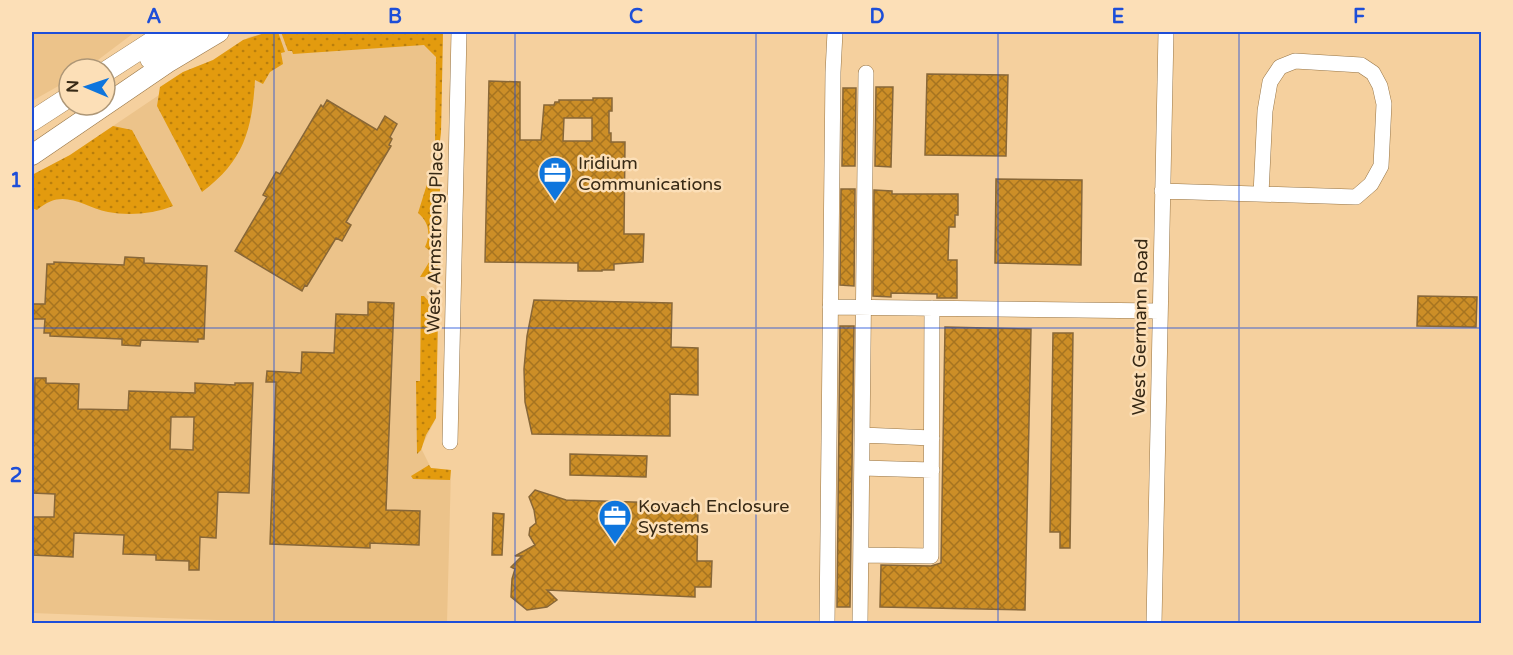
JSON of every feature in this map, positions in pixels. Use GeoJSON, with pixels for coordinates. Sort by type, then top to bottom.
{"type":"FeatureCollection","features":[{"type":"Feature","properties":{"kind":"main road"},"geometry":{"type":"LineString","coordinates":[[117,64],[167,32]]}},
{"type":"Feature","properties":{"kind":"main road"},"geometry":{"type":"LineString","coordinates":[[130,90],[128,77],[131,73],[188,32]]}},
{"type":"Feature","properties":{"kind":"main road"},"geometry":{"type":"LineString","coordinates":[[32,155],[167,63],[219,32]]}},
{"type":"Feature","properties":{"kind":"main road"},"geometry":{"type":"LineString","coordinates":[[32,121],[57,105]]}},
{"type":"Feature","properties":{"kind":"main road"},"geometry":{"type":"LineString","coordinates":[[32,150],[45,136],[70,117]]}},
{"type":"Feature","properties":{"kind":"street","name":"West Armstrong Place"},"geometry":{"type":"LineString","coordinates":[[450,442],[459,32]]}},
{"type":"Feature","properties":{"kind":"street"},"geometry":{"type":"LineString","coordinates":[[827,624],[835,32]]}},
{"type":"Feature","properties":{"kind":"street","name":"West Germann Road"},"geometry":{"type":"LineString","coordinates":[[1154,624],[1166,32]]}},
{"type":"Feature","properties":{"kind":"street"},"geometry":{"type":"LineString","coordinates":[[1162,191],[1356,197],[1371,184],[1381,166],[1384,104],[1380,86],[1373,73],[1361,65],[1295,61],[1280,67],[1270,82],[1265,111],[1261,194]]}},
{"type":"Feature","properties":{"kind":"street"},"geometry":{"type":"LineString","coordinates":[[860,624],[866,73]]}},
{"type":"Feature","properties":{"kind":"street"},"geometry":{"type":"LineString","coordinates":[[830,307],[1160,311]]}},
{"type":"Feature","properties":{"kind":"street"},"geometry":{"type":"LineString","coordinates":[[861,555],[931,556],[932,308]]}},
{"type":"Feature","properties":{"kind":"street"},"geometry":{"type":"LineString","coordinates":[[862,435],[932,438]]}},
{"type":"Feature","properties":{"kind":"street"},"geometry":{"type":"LineString","coordinates":[[862,468],[932,470]]}},
{"type":"Feature","properties":{"kind":"shaded area"},"geometry":{"type":"Polygon","coordinates":[[[32,32],[135,32],[102,57],[57,57],[57,87],[32,101],[32,32]]]}},
{"type":"Feature","properties":{"kind":"shaded area"},"geometry":{"type":"Polygon","coordinates":[[[268,32],[443,32],[438,169],[439,255],[436,276],[438,316],[436,418],[421,448],[431,468],[451,470],[447,623],[292,623],[32,613],[32,175],[70,155],[159,95],[160,87],[183,72],[213,60],[249,37],[268,32]]]}},
{"type":"Feature","properties":{"kind":"shaded area"},"geometry":{"type":"Polygon","coordinates":[[[268,32],[278,32],[285,52],[281,53],[283,64],[270,72],[263,84],[255,80],[251,114],[243,143],[228,168],[202,192],[157,106],[160,87],[183,72],[213,60],[243,40],[268,32]]]}},
{"type":"Feature","properties":{"kind":"shaded area"},"geometry":{"type":"Polygon","coordinates":[[[281,32],[443,32],[439,150],[432,152],[435,146],[436,57],[424,45],[293,54],[292,51],[288,51],[281,32]]]}},
{"type":"Feature","properties":{"kind":"shaded area"},"geometry":{"type":"Polygon","coordinates":[[[113,126],[132,130],[173,206],[141,214],[124,214],[108,212],[64,199],[46,203],[37,210],[32,208],[32,175],[70,155],[113,126]]]}},
{"type":"Feature","properties":{"kind":"shaded area"},"geometry":{"type":"Polygon","coordinates":[[[432,168],[438,169],[440,187],[439,255],[436,276],[420,277],[434,254],[425,247],[428,228],[425,220],[418,213],[432,168]]]}},
{"type":"Feature","properties":{"kind":"shaded area"},"geometry":{"type":"Polygon","coordinates":[[[421,296],[424,296],[432,305],[436,305],[438,316],[436,418],[417,454],[416,381],[420,381],[421,296]]]}},
{"type":"Feature","properties":{"kind":"shaded area"},"geometry":{"type":"Polygon","coordinates":[[[429,465],[431,468],[451,470],[450,480],[413,479],[411,476],[429,465]]]}},
{"type":"Feature","properties":{"kind":"building"},"geometry":{"type":"Polygon","coordinates":[[[927,74],[1008,75],[1006,156],[925,155],[927,74]]]}},
{"type":"Feature","properties":{"kind":"building"},"geometry":{"type":"Polygon","coordinates":[[[489,81],[520,82],[520,140],[541,140],[544,105],[554,105],[559,100],[612,98],[612,111],[609,111],[611,142],[625,142],[624,234],[644,234],[643,262],[614,264],[614,270],[578,271],[578,263],[485,262],[489,81]],[[564,118],[563,141],[592,141],[592,118],[564,118]]]}},
{"type":"Feature","properties":{"kind":"building"},"geometry":{"type":"Polygon","coordinates":[[[876,87],[893,87],[891,167],[875,166],[876,87]]]}},
{"type":"Feature","properties":{"kind":"building"},"geometry":{"type":"Polygon","coordinates":[[[843,88],[856,88],[855,166],[842,166],[843,88]]]}},
{"type":"Feature","properties":{"kind":"building"},"geometry":{"type":"Polygon","coordinates":[[[327,100],[377,130],[385,116],[397,124],[390,137],[392,139],[389,145],[391,146],[346,222],[351,225],[342,241],[336,238],[302,291],[235,251],[267,197],[263,195],[276,172],[280,174],[321,105],[323,107],[327,100]]]}},
{"type":"Feature","properties":{"kind":"building"},"geometry":{"type":"Polygon","coordinates":[[[996,179],[1082,180],[1081,265],[995,263],[996,179]]]}},
{"type":"Feature","properties":{"kind":"building"},"geometry":{"type":"Polygon","coordinates":[[[841,189],[855,189],[854,286],[840,285],[841,189]]]}},
{"type":"Feature","properties":{"kind":"building"},"geometry":{"type":"Polygon","coordinates":[[[874,190],[892,191],[892,194],[958,194],[958,215],[955,215],[955,227],[949,227],[948,260],[957,260],[957,298],[937,298],[937,294],[891,293],[891,297],[873,296],[874,190]]]}},
{"type":"Feature","properties":{"kind":"building"},"geometry":{"type":"Polygon","coordinates":[[[125,257],[144,258],[144,263],[207,266],[204,339],[198,339],[198,342],[141,340],[140,346],[122,345],[122,339],[50,336],[50,333],[44,333],[45,319],[32,319],[32,304],[45,304],[47,264],[54,264],[54,262],[124,265],[125,257]]]}},
{"type":"Feature","properties":{"kind":"building"},"geometry":{"type":"Polygon","coordinates":[[[1418,296],[1477,297],[1476,327],[1417,326],[1418,296]]]}},
{"type":"Feature","properties":{"kind":"building"},"geometry":{"type":"Polygon","coordinates":[[[534,300],[672,303],[671,347],[698,348],[698,395],[670,394],[670,436],[532,434],[525,402],[524,369],[534,300]]]}},
{"type":"Feature","properties":{"kind":"building"},"geometry":{"type":"Polygon","coordinates":[[[368,302],[394,303],[386,510],[420,511],[419,545],[370,543],[370,548],[270,544],[276,382],[266,382],[267,371],[301,373],[302,352],[334,353],[336,314],[368,315],[368,302]]]}},
{"type":"Feature","properties":{"kind":"building"},"geometry":{"type":"Polygon","coordinates":[[[840,326],[854,326],[850,607],[837,607],[840,326]]]}},
{"type":"Feature","properties":{"kind":"building"},"geometry":{"type":"Polygon","coordinates":[[[945,327],[1031,329],[1025,610],[880,607],[881,565],[931,566],[941,563],[945,327]]]}},
{"type":"Feature","properties":{"kind":"building"},"geometry":{"type":"Polygon","coordinates":[[[1053,333],[1073,333],[1070,548],[1060,548],[1060,532],[1050,532],[1053,333]]]}},
{"type":"Feature","properties":{"kind":"building"},"geometry":{"type":"Polygon","coordinates":[[[35,378],[46,378],[46,383],[79,384],[78,409],[128,410],[129,391],[195,393],[195,383],[235,385],[235,383],[253,383],[249,493],[218,492],[216,538],[200,537],[199,570],[189,570],[189,561],[156,560],[156,555],[123,554],[124,535],[74,533],[73,557],[32,555],[32,517],[54,517],[55,494],[32,493],[35,378]],[[171,417],[170,449],[193,450],[194,417],[171,417]]]}},
{"type":"Feature","properties":{"kind":"building"},"geometry":{"type":"Polygon","coordinates":[[[570,454],[647,456],[646,477],[570,475],[570,454]]]}},
{"type":"Feature","properties":{"kind":"building"},"geometry":{"type":"Polygon","coordinates":[[[535,490],[566,500],[698,504],[697,561],[712,561],[711,587],[695,587],[695,597],[547,590],[557,600],[547,607],[527,610],[511,597],[515,569],[511,567],[522,556],[515,556],[535,545],[529,535],[530,528],[536,523],[529,497],[535,490]]]}},
{"type":"Feature","properties":{"kind":"building"},"geometry":{"type":"Polygon","coordinates":[[[493,513],[504,514],[502,555],[492,555],[493,513]]]}},
{"type":"Feature","properties":{"kind":"place","name":"Iridium Communications"},"geometry":{"type":"Point","coordinates":[555,202]}},
{"type":"Feature","properties":{"kind":"place","name":"Kovach Enclosure Systems"},"geometry":{"type":"Point","coordinates":[615,545]}}]}
